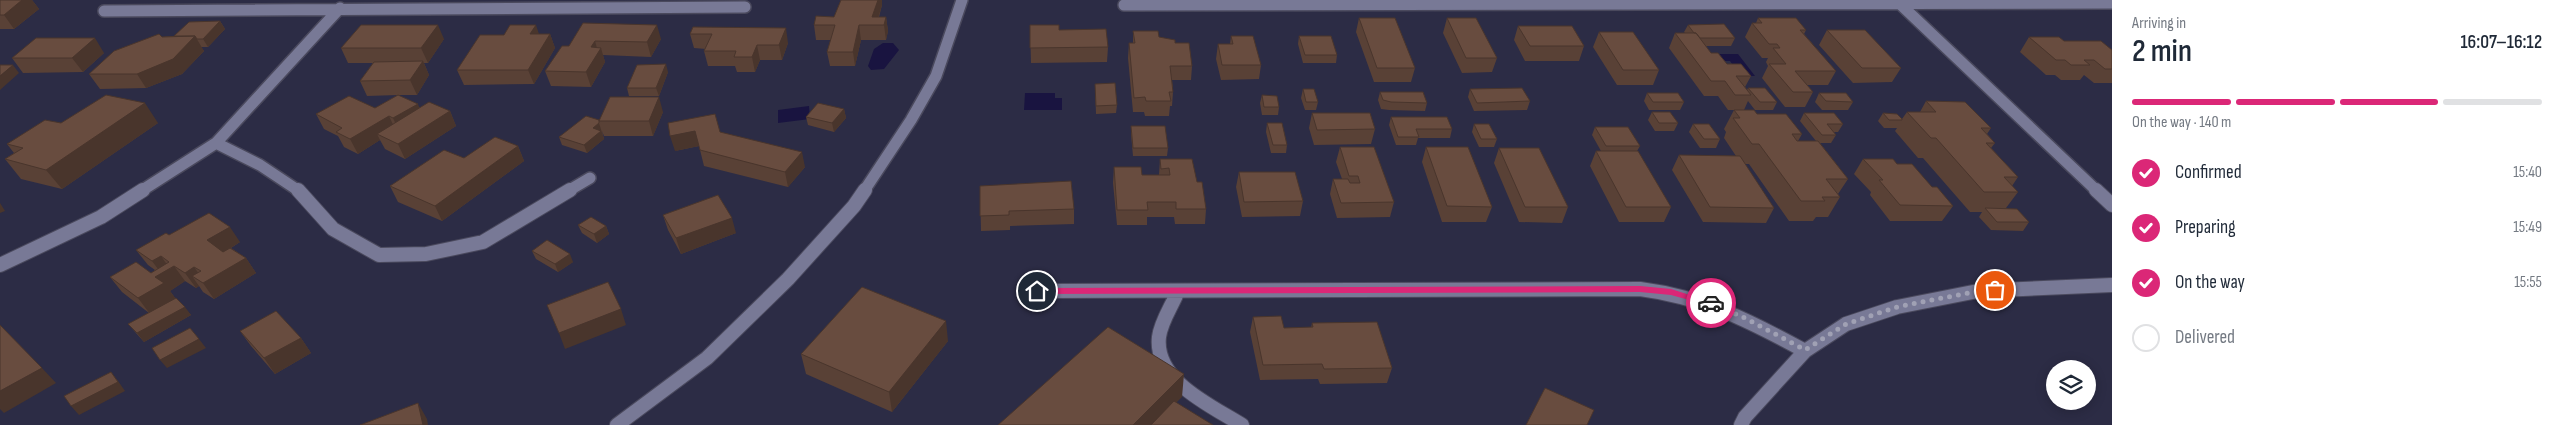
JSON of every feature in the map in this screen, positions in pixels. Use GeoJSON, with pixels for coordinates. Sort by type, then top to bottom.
{"type":"FeatureCollection","features":[{"type":"Feature","properties":{"kind":"street"},"geometry":{"type":"LineString","coordinates":[[617,425],[707,358],[788,279],[854,206],[911,120],[936,76],[962,0]]}},
{"type":"Feature","properties":{"kind":"street"},"geometry":{"type":"LineString","coordinates":[[1898,2],[2112,205]]}},
{"type":"Feature","properties":{"kind":"street"},"geometry":{"type":"LineString","coordinates":[[1124,5],[2112,3]]}},
{"type":"Feature","properties":{"kind":"street"},"geometry":{"type":"LineString","coordinates":[[104,11],[745,6]]}},
{"type":"Feature","properties":{"kind":"street"},"geometry":{"type":"LineString","coordinates":[[0,265],[101,217],[216,143],[340,8]]}},
{"type":"Feature","properties":{"kind":"street"},"geometry":{"type":"LineString","coordinates":[[216,143],[260,165],[302,192],[333,228],[379,255],[426,254],[483,242],[590,178]]}},
{"type":"Feature","properties":{"kind":"street"},"geometry":{"type":"LineString","coordinates":[[1741,425],[1745,417],[1805,350],[1846,324],[1897,307],[1978,291],[2112,285]]}},
{"type":"Feature","properties":{"kind":"street"},"geometry":{"type":"LineString","coordinates":[[1037,291],[1640,289],[1671,292],[1705,301],[1747,319],[1805,350]]}},
{"type":"Feature","properties":{"kind":"street"},"geometry":{"type":"LineString","coordinates":[[1178,291],[1158,339],[1161,361],[1177,382],[1242,425]]}},
{"type":"Feature","properties":{"kind":"shaded area"},"geometry":{"type":"Polygon","coordinates":[[[883,43],[893,43],[899,50],[884,69],[871,70],[868,66],[874,49],[883,43]]]}},
{"type":"Feature","properties":{"kind":"shaded area"},"geometry":{"type":"Polygon","coordinates":[[[1718,54],[1738,54],[1755,76],[1741,76],[1730,61],[1723,61],[1718,54]]]}},
{"type":"Feature","properties":{"kind":"shaded area"},"geometry":{"type":"Polygon","coordinates":[[[1025,93],[1055,93],[1055,98],[1062,98],[1062,110],[1024,110],[1025,93]]]}},
{"type":"Feature","properties":{"kind":"shaded area"},"geometry":{"type":"Polygon","coordinates":[[[809,106],[810,119],[778,123],[778,110],[809,106]]]}},
{"type":"Feature","properties":{"kind":"building"},"geometry":{"type":"Polygon","coordinates":[[[0,0],[22,0],[4,15],[0,15],[0,0]]]}},
{"type":"Feature","properties":{"kind":"building"},"geometry":{"type":"Polygon","coordinates":[[[841,0],[878,0],[872,17],[886,17],[884,25],[859,25],[853,52],[827,52],[835,25],[814,25],[816,16],[834,17],[841,0]]]}},
{"type":"Feature","properties":{"kind":"building"},"geometry":{"type":"Polygon","coordinates":[[[1359,18],[1395,18],[1415,68],[1377,68],[1359,18]]]}},
{"type":"Feature","properties":{"kind":"building"},"geometry":{"type":"Polygon","coordinates":[[[1447,18],[1476,18],[1497,58],[1466,58],[1447,18]]]}},
{"type":"Feature","properties":{"kind":"building"},"geometry":{"type":"Polygon","coordinates":[[[1758,18],[1796,18],[1806,30],[1800,30],[1836,71],[1795,71],[1813,92],[1793,92],[1769,64],[1786,64],[1773,48],[1780,48],[1777,44],[1769,44],[1752,23],[1762,23],[1758,18]]]}},
{"type":"Feature","properties":{"kind":"building"},"geometry":{"type":"Polygon","coordinates":[[[220,21],[203,39],[197,39],[195,36],[174,36],[189,22],[220,21]]]}},
{"type":"Feature","properties":{"kind":"building"},"geometry":{"type":"Polygon","coordinates":[[[583,23],[657,25],[647,42],[595,41],[591,47],[601,48],[586,72],[545,71],[562,46],[569,46],[583,23]]]}},
{"type":"Feature","properties":{"kind":"building"},"geometry":{"type":"Polygon","coordinates":[[[1724,24],[1735,38],[1700,38],[1688,25],[1724,24]]]}},
{"type":"Feature","properties":{"kind":"building"},"geometry":{"type":"Polygon","coordinates":[[[361,25],[438,25],[421,48],[341,48],[361,25]]]}},
{"type":"Feature","properties":{"kind":"building"},"geometry":{"type":"Polygon","coordinates":[[[510,25],[536,25],[530,34],[550,34],[528,70],[457,70],[480,35],[504,35],[510,25]]]}},
{"type":"Feature","properties":{"kind":"building"},"geometry":{"type":"Polygon","coordinates":[[[1030,25],[1059,25],[1059,30],[1106,29],[1108,47],[1030,48],[1030,25]]]}},
{"type":"Feature","properties":{"kind":"building"},"geometry":{"type":"Polygon","coordinates":[[[1518,26],[1572,26],[1584,46],[1530,46],[1518,26]]]}},
{"type":"Feature","properties":{"kind":"building"},"geometry":{"type":"Polygon","coordinates":[[[693,27],[786,28],[779,45],[757,45],[752,57],[734,57],[736,51],[704,51],[712,34],[690,34],[693,27]]]}},
{"type":"Feature","properties":{"kind":"building"},"geometry":{"type":"Polygon","coordinates":[[[1827,30],[1865,30],[1901,68],[1862,68],[1827,30]]]}},
{"type":"Feature","properties":{"kind":"building"},"geometry":{"type":"Polygon","coordinates":[[[1133,31],[1158,31],[1159,37],[1175,40],[1175,43],[1189,43],[1192,66],[1170,66],[1173,92],[1169,92],[1171,101],[1146,101],[1145,97],[1134,98],[1129,43],[1135,43],[1133,31]]]}},
{"type":"Feature","properties":{"kind":"building"},"geometry":{"type":"Polygon","coordinates":[[[1599,32],[1633,32],[1659,70],[1623,70],[1599,32]]]}},
{"type":"Feature","properties":{"kind":"building"},"geometry":{"type":"Polygon","coordinates":[[[1675,33],[1696,33],[1711,53],[1718,53],[1727,64],[1741,64],[1751,76],[1736,76],[1751,95],[1735,95],[1725,81],[1711,81],[1675,33]]]}},
{"type":"Feature","properties":{"kind":"building"},"geometry":{"type":"Polygon","coordinates":[[[159,34],[162,37],[195,36],[173,59],[137,74],[89,74],[114,51],[159,34]]]}},
{"type":"Feature","properties":{"kind":"building"},"geometry":{"type":"Polygon","coordinates":[[[1231,36],[1253,36],[1261,65],[1222,65],[1218,44],[1233,44],[1231,36]]]}},
{"type":"Feature","properties":{"kind":"building"},"geometry":{"type":"Polygon","coordinates":[[[1299,36],[1331,36],[1337,55],[1305,55],[1299,36]]]}},
{"type":"Feature","properties":{"kind":"building"},"geometry":{"type":"Polygon","coordinates":[[[2029,37],[2059,37],[2064,41],[2101,41],[2112,50],[2112,69],[2105,69],[2094,60],[2084,60],[2090,65],[2071,65],[2065,60],[2056,60],[2029,37]]]}},
{"type":"Feature","properties":{"kind":"building"},"geometry":{"type":"Polygon","coordinates":[[[36,38],[95,38],[72,58],[12,58],[36,38]]]}},
{"type":"Feature","properties":{"kind":"building"},"geometry":{"type":"Polygon","coordinates":[[[423,61],[410,80],[360,81],[374,62],[423,61]]]}},
{"type":"Feature","properties":{"kind":"building"},"geometry":{"type":"Polygon","coordinates":[[[666,64],[656,88],[627,88],[637,65],[666,64]]]}},
{"type":"Feature","properties":{"kind":"building"},"geometry":{"type":"Polygon","coordinates":[[[0,65],[13,65],[0,76],[0,65]]]}},
{"type":"Feature","properties":{"kind":"building"},"geometry":{"type":"Polygon","coordinates":[[[1115,83],[1117,105],[1096,106],[1095,84],[1115,83]]]}},
{"type":"Feature","properties":{"kind":"building"},"geometry":{"type":"Polygon","coordinates":[[[1522,88],[1530,101],[1477,103],[1470,89],[1522,88]]]}},
{"type":"Feature","properties":{"kind":"building"},"geometry":{"type":"Polygon","coordinates":[[[1748,88],[1765,88],[1777,102],[1760,102],[1748,88]]]}},
{"type":"Feature","properties":{"kind":"building"},"geometry":{"type":"Polygon","coordinates":[[[1303,89],[1314,89],[1318,102],[1306,102],[1303,89]]]}},
{"type":"Feature","properties":{"kind":"building"},"geometry":{"type":"Polygon","coordinates":[[[1380,92],[1423,92],[1427,103],[1391,102],[1383,100],[1380,92]]]}},
{"type":"Feature","properties":{"kind":"building"},"geometry":{"type":"Polygon","coordinates":[[[1647,93],[1678,93],[1684,102],[1653,102],[1647,93]]]}},
{"type":"Feature","properties":{"kind":"building"},"geometry":{"type":"Polygon","coordinates":[[[1819,93],[1846,93],[1853,102],[1826,101],[1819,93]]]}},
{"type":"Feature","properties":{"kind":"building"},"geometry":{"type":"Polygon","coordinates":[[[106,95],[145,103],[46,170],[5,159],[23,148],[7,144],[45,120],[61,123],[106,95]]]}},
{"type":"Feature","properties":{"kind":"building"},"geometry":{"type":"Polygon","coordinates":[[[398,95],[418,104],[393,118],[389,116],[350,139],[336,132],[342,128],[316,114],[349,96],[375,108],[398,95]]]}},
{"type":"Feature","properties":{"kind":"building"},"geometry":{"type":"Polygon","coordinates":[[[1262,95],[1277,96],[1279,107],[1264,107],[1262,95]]]}},
{"type":"Feature","properties":{"kind":"building"},"geometry":{"type":"Polygon","coordinates":[[[610,97],[659,97],[649,121],[599,121],[610,97]]]}},
{"type":"Feature","properties":{"kind":"building"},"geometry":{"type":"Polygon","coordinates":[[[1926,101],[1965,102],[1991,128],[1981,128],[1995,143],[1986,143],[2018,177],[2004,177],[2018,192],[1984,192],[1936,138],[1931,138],[1907,112],[1936,112],[1926,101]]]}},
{"type":"Feature","properties":{"kind":"building"},"geometry":{"type":"Polygon","coordinates":[[[429,102],[450,111],[398,144],[377,134],[429,102]]]}},
{"type":"Feature","properties":{"kind":"building"},"geometry":{"type":"Polygon","coordinates":[[[818,103],[844,109],[832,123],[806,117],[818,103]]]}},
{"type":"Feature","properties":{"kind":"building"},"geometry":{"type":"Polygon","coordinates":[[[1734,110],[1754,110],[1757,114],[1786,114],[1802,134],[1792,134],[1797,141],[1818,141],[1848,179],[1826,179],[1840,197],[1822,197],[1825,201],[1801,201],[1759,144],[1752,144],[1733,118],[1740,118],[1734,110]]]}},
{"type":"Feature","properties":{"kind":"building"},"geometry":{"type":"Polygon","coordinates":[[[1652,112],[1670,112],[1678,123],[1659,123],[1652,112]]]}},
{"type":"Feature","properties":{"kind":"building"},"geometry":{"type":"Polygon","coordinates":[[[1312,113],[1370,113],[1375,129],[1317,130],[1312,113]]]}},
{"type":"Feature","properties":{"kind":"building"},"geometry":{"type":"Polygon","coordinates":[[[1804,113],[1834,113],[1843,124],[1827,124],[1836,135],[1822,135],[1804,113]]]}},
{"type":"Feature","properties":{"kind":"building"},"geometry":{"type":"Polygon","coordinates":[[[1883,113],[1897,114],[1902,120],[1889,120],[1883,113]]]}},
{"type":"Feature","properties":{"kind":"building"},"geometry":{"type":"Polygon","coordinates":[[[715,114],[720,132],[802,152],[785,172],[700,150],[695,131],[670,136],[668,123],[715,114]]]}},
{"type":"Feature","properties":{"kind":"building"},"geometry":{"type":"Polygon","coordinates":[[[586,116],[599,120],[599,123],[593,128],[601,131],[584,145],[559,137],[586,116]]]}},
{"type":"Feature","properties":{"kind":"building"},"geometry":{"type":"Polygon","coordinates":[[[1391,117],[1447,117],[1452,129],[1416,129],[1419,137],[1398,137],[1391,117]]]}},
{"type":"Feature","properties":{"kind":"building"},"geometry":{"type":"Polygon","coordinates":[[[1267,123],[1282,123],[1287,145],[1273,145],[1267,123]]]}},
{"type":"Feature","properties":{"kind":"building"},"geometry":{"type":"Polygon","coordinates":[[[1474,124],[1489,124],[1497,139],[1481,139],[1474,124]]]}},
{"type":"Feature","properties":{"kind":"building"},"geometry":{"type":"Polygon","coordinates":[[[1693,124],[1709,124],[1720,139],[1704,139],[1693,124]]]}},
{"type":"Feature","properties":{"kind":"building"},"geometry":{"type":"Polygon","coordinates":[[[1131,126],[1165,126],[1168,148],[1133,148],[1131,126]]]}},
{"type":"Feature","properties":{"kind":"building"},"geometry":{"type":"Polygon","coordinates":[[[1595,127],[1628,127],[1640,146],[1606,146],[1595,127]]]}},
{"type":"Feature","properties":{"kind":"building"},"geometry":{"type":"Polygon","coordinates":[[[495,137],[518,146],[435,206],[390,186],[444,150],[464,158],[495,137]]]}},
{"type":"Feature","properties":{"kind":"building"},"geometry":{"type":"Polygon","coordinates":[[[1340,147],[1374,147],[1394,202],[1341,203],[1333,179],[1348,179],[1350,183],[1360,183],[1358,176],[1349,176],[1340,147]]]}},
{"type":"Feature","properties":{"kind":"building"},"geometry":{"type":"Polygon","coordinates":[[[1426,147],[1468,147],[1492,207],[1447,206],[1426,147]]]}},
{"type":"Feature","properties":{"kind":"building"},"geometry":{"type":"Polygon","coordinates":[[[1499,148],[1539,148],[1568,207],[1525,207],[1499,148]]]}},
{"type":"Feature","properties":{"kind":"building"},"geometry":{"type":"Polygon","coordinates":[[[1596,151],[1638,151],[1671,207],[1626,207],[1596,151]]]}},
{"type":"Feature","properties":{"kind":"building"},"geometry":{"type":"Polygon","coordinates":[[[1679,155],[1740,156],[1774,208],[1710,207],[1679,155]]]}},
{"type":"Feature","properties":{"kind":"building"},"geometry":{"type":"Polygon","coordinates":[[[1160,159],[1192,159],[1197,182],[1202,182],[1206,209],[1176,209],[1176,202],[1147,202],[1148,210],[1117,210],[1114,167],[1141,167],[1142,175],[1170,175],[1169,168],[1161,169],[1160,159]]]}},
{"type":"Feature","properties":{"kind":"building"},"geometry":{"type":"Polygon","coordinates":[[[1863,159],[1893,159],[1897,164],[1912,164],[1932,187],[1937,187],[1953,206],[1900,205],[1879,180],[1883,180],[1863,159]]]}},
{"type":"Feature","properties":{"kind":"building"},"geometry":{"type":"Polygon","coordinates":[[[1239,172],[1295,172],[1303,201],[1244,202],[1239,172]]]}},
{"type":"Feature","properties":{"kind":"building"},"geometry":{"type":"Polygon","coordinates":[[[1071,181],[1074,209],[1009,211],[1009,215],[980,216],[980,186],[1071,181]]]}},
{"type":"Feature","properties":{"kind":"building"},"geometry":{"type":"Polygon","coordinates":[[[718,195],[732,218],[676,238],[663,215],[718,195]]]}},
{"type":"Feature","properties":{"kind":"building"},"geometry":{"type":"Polygon","coordinates":[[[1985,208],[2017,209],[2029,222],[1997,222],[1985,208]]]}},
{"type":"Feature","properties":{"kind":"building"},"geometry":{"type":"Polygon","coordinates":[[[209,213],[230,227],[207,240],[223,252],[230,248],[246,258],[203,283],[192,276],[201,271],[194,267],[185,273],[174,266],[155,277],[164,283],[138,298],[110,277],[136,262],[151,273],[169,262],[161,256],[152,261],[136,250],[166,233],[169,235],[209,213]]]}},
{"type":"Feature","properties":{"kind":"building"},"geometry":{"type":"Polygon","coordinates":[[[591,217],[606,226],[594,234],[578,225],[591,217]]]}},
{"type":"Feature","properties":{"kind":"building"},"geometry":{"type":"Polygon","coordinates":[[[547,240],[570,254],[555,264],[532,251],[547,240]]]}},
{"type":"Feature","properties":{"kind":"building"},"geometry":{"type":"Polygon","coordinates":[[[608,282],[621,309],[559,333],[547,305],[608,282]]]}},
{"type":"Feature","properties":{"kind":"building"},"geometry":{"type":"Polygon","coordinates":[[[862,287],[946,321],[889,392],[801,354],[862,287]]]}},
{"type":"Feature","properties":{"kind":"building"},"geometry":{"type":"Polygon","coordinates":[[[176,298],[185,307],[137,333],[128,324],[176,298]]]}},
{"type":"Feature","properties":{"kind":"building"},"geometry":{"type":"Polygon","coordinates":[[[276,311],[301,338],[264,358],[240,331],[276,311]]]}},
{"type":"Feature","properties":{"kind":"building"},"geometry":{"type":"Polygon","coordinates":[[[1281,316],[1284,328],[1313,327],[1312,323],[1377,322],[1392,368],[1324,369],[1322,364],[1263,365],[1253,317],[1281,316]]]}},
{"type":"Feature","properties":{"kind":"building"},"geometry":{"type":"Polygon","coordinates":[[[0,325],[42,368],[0,391],[0,325]]]}},
{"type":"Feature","properties":{"kind":"building"},"geometry":{"type":"Polygon","coordinates":[[[1108,327],[1184,374],[1133,425],[998,425],[1108,327]]]}},
{"type":"Feature","properties":{"kind":"building"},"geometry":{"type":"Polygon","coordinates":[[[190,328],[199,339],[160,360],[152,348],[190,328]]]}},
{"type":"Feature","properties":{"kind":"building"},"geometry":{"type":"Polygon","coordinates":[[[111,372],[118,382],[71,406],[64,396],[111,372]]]}},
{"type":"Feature","properties":{"kind":"building"},"geometry":{"type":"Polygon","coordinates":[[[1545,388],[1594,410],[1587,425],[1526,425],[1545,388]]]}},
{"type":"Feature","properties":{"kind":"building"},"geometry":{"type":"Polygon","coordinates":[[[1174,401],[1213,425],[1151,425],[1174,401]]]}},
{"type":"Feature","properties":{"kind":"building"},"geometry":{"type":"Polygon","coordinates":[[[418,403],[423,425],[360,425],[418,403]]]}},
{"type":"Feature","properties":{"kind":"way so far"},"geometry":{"type":"LineString","coordinates":[[1711,303],[1747,319],[1805,350],[1846,324],[1897,307],[1978,291],[1995,290]]}},
{"type":"Feature","properties":{"kind":"route"},"geometry":{"type":"LineString","coordinates":[[1037,291],[1640,289],[1671,292],[1711,303]]}}]}
